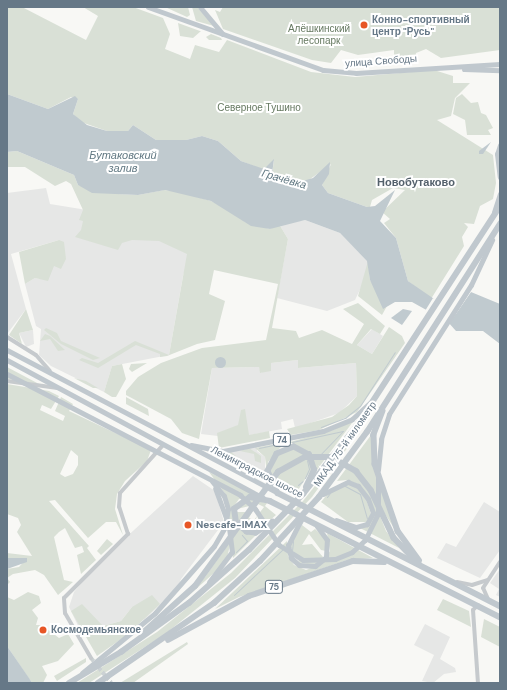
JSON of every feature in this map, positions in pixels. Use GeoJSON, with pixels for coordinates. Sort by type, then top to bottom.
{"type":"FeatureCollection","features":[{"type":"Feature","properties":{"kind":"highway","name":"МКАД, 75-й километр"},"geometry":{"type":"LineString","coordinates":[[121,652],[189,603],[286,513],[303,494],[378,395],[500,206]]}},
{"type":"Feature","properties":{"kind":"highway","name":"МКАД, 75-й километр"},"geometry":{"type":"LineString","coordinates":[[158,644],[238,582],[319,497],[392,391],[498,227]]}},
{"type":"Feature","properties":{"kind":"highway"},"geometry":{"type":"LineString","coordinates":[[392,391],[374,435],[375,464],[401,536],[413,554],[432,570]]}},
{"type":"Feature","properties":{"kind":"highway"},"geometry":{"type":"LineString","coordinates":[[278,493],[270,479],[269,466],[280,452],[294,447],[307,453],[313,464],[303,494]]}},
{"type":"Feature","properties":{"kind":"highway"},"geometry":{"type":"LineString","coordinates":[[69,683],[121,652],[183,598],[216,557],[274,476],[296,460],[315,455],[337,459],[356,471],[371,490],[394,538],[419,564]]}},
{"type":"Feature","properties":{"kind":"highway","name":"Ленинградское шоссе"},"geometry":{"type":"LineString","coordinates":[[278,493],[432,570],[500,606]]}},
{"type":"Feature","properties":{"kind":"highway"},"geometry":{"type":"LineString","coordinates":[[270,502],[250,497],[239,502],[234,514],[239,527],[256,533],[286,513]]}},
{"type":"Feature","properties":{"kind":"highway","name":"Ленинградское шоссе"},"geometry":{"type":"LineString","coordinates":[[270,502],[500,617]]}},
{"type":"Feature","properties":{"kind":"highway","name":"75"},"geometry":{"type":"LineString","coordinates":[[158,644],[237,600],[340,565],[372,560],[398,566]]}},
{"type":"Feature","properties":{"kind":"highway"},"geometry":{"type":"LineString","coordinates":[[98,683],[158,644]]}},
{"type":"Feature","properties":{"kind":"main road","name":"улица Свободы"},"geometry":{"type":"LineString","coordinates":[[148,7],[161,10],[223,35],[328,71],[363,73],[436,66],[500,64]]}},
{"type":"Feature","properties":{"kind":"main road"},"geometry":{"type":"LineString","coordinates":[[200,7],[223,35]]}},
{"type":"Feature","properties":{"kind":"main road","name":"улица Свободы"},"geometry":{"type":"LineString","coordinates":[[436,66],[500,70]]}},
{"type":"Feature","properties":{"kind":"main road"},"geometry":{"type":"LineString","coordinates":[[500,145],[497,154],[500,177]]}},
{"type":"Feature","properties":{"kind":"main road"},"geometry":{"type":"LineString","coordinates":[[492,218],[500,194]]}},
{"type":"Feature","properties":{"kind":"main road"},"geometry":{"type":"LineString","coordinates":[[7,374],[209,478],[248,501],[276,541],[294,556],[329,561],[356,549],[371,532],[378,513],[378,453],[389,414],[471,285],[498,227]]}},
{"type":"Feature","properties":{"kind":"main road","name":"Ленинградское шоссе"},"geometry":{"type":"LineString","coordinates":[[7,350],[278,493]]}},
{"type":"Feature","properties":{"kind":"main road","name":"Ленинградское шоссе"},"geometry":{"type":"LineString","coordinates":[[7,360],[270,502]]}},
{"type":"Feature","properties":{"kind":"main road","name":"74"},"geometry":{"type":"LineString","coordinates":[[176,440],[223,450],[323,431],[352,419],[378,395]]}},
{"type":"Feature","properties":{"kind":"main road"},"geometry":{"type":"LineString","coordinates":[[189,603],[229,561],[232,552],[221,500],[199,464]]}},
{"type":"Feature","properties":{"kind":"main road"},"geometry":{"type":"LineString","coordinates":[[69,683],[155,613],[188,579],[225,527],[226,502],[209,478]]}},
{"type":"Feature","properties":{"kind":"main road"},"geometry":{"type":"LineString","coordinates":[[319,497],[336,484],[351,482],[363,491],[372,510],[371,520],[360,527],[325,516]]}},
{"type":"Feature","properties":{"kind":"main road"},"geometry":{"type":"LineString","coordinates":[[308,509],[288,545],[291,558],[299,565],[315,566],[327,554],[327,540],[317,526]]}},
{"type":"Feature","properties":{"kind":"street"},"geometry":{"type":"LineString","coordinates":[[8,339],[29,351],[50,372]]}},
{"type":"Feature","properties":{"kind":"street"},"geometry":{"type":"LineString","coordinates":[[7,381],[62,389]]}},
{"type":"Feature","properties":{"kind":"street"},"geometry":{"type":"LineString","coordinates":[[91,658],[65,614],[64,598],[128,534],[120,513],[120,493],[163,445]]}},
{"type":"Feature","properties":{"kind":"street"},"geometry":{"type":"LineString","coordinates":[[490,601],[483,592],[487,580],[500,562]]}},
{"type":"Feature","properties":{"kind":"street"},"geometry":{"type":"LineString","coordinates":[[453,581],[472,585],[487,580]]}},
{"type":"Feature","properties":{"kind":"street"},"geometry":{"type":"LineString","coordinates":[[478,606],[473,610],[478,683]]}},
{"type":"Feature","properties":{"kind":"shaded area"},"geometry":{"type":"Polygon","coordinates":[[[46,188],[50,204],[173,224],[190,254],[183,276],[169,355],[112,366],[104,392],[51,366],[39,355],[41,329],[36,326],[25,284],[35,278],[41,279],[59,240],[11,254],[26,309],[7,334],[7,193],[46,188]]]}},
{"type":"Feature","properties":{"kind":"shaded area"},"geometry":{"type":"Polygon","coordinates":[[[305,220],[340,233],[368,261],[366,277],[355,300],[327,311],[277,298],[288,239],[279,224],[305,220]]]}},
{"type":"Feature","properties":{"kind":"shaded area"},"geometry":{"type":"Polygon","coordinates":[[[372,329],[383,336],[372,354],[357,345],[372,329]]]}},
{"type":"Feature","properties":{"kind":"shaded area"},"geometry":{"type":"Polygon","coordinates":[[[33,330],[34,344],[26,347],[19,333],[33,330]]]}},
{"type":"Feature","properties":{"kind":"shaded area"},"geometry":{"type":"Polygon","coordinates":[[[298,360],[298,368],[356,363],[357,396],[339,413],[295,428],[293,419],[281,422],[282,429],[234,438],[201,434],[212,368],[259,367],[261,373],[271,363],[298,360]]]}},
{"type":"Feature","properties":{"kind":"shaded area"},"geometry":{"type":"Polygon","coordinates":[[[257,446],[257,451],[265,457],[265,480],[234,460],[230,451],[257,446]]]}},
{"type":"Feature","properties":{"kind":"shaded area"},"geometry":{"type":"Polygon","coordinates":[[[193,476],[215,491],[224,522],[181,579],[178,587],[144,620],[132,607],[121,621],[81,632],[69,607],[74,592],[98,563],[193,476]]]}},
{"type":"Feature","properties":{"kind":"shaded area"},"geometry":{"type":"Polygon","coordinates":[[[484,502],[500,512],[500,550],[480,578],[437,558],[446,543],[456,547],[484,502]]]}},
{"type":"Feature","properties":{"kind":"shaded area"},"geometry":{"type":"Polygon","coordinates":[[[500,569],[500,597],[496,595],[499,589],[490,583],[500,569]]]}},
{"type":"Feature","properties":{"kind":"shaded area"},"geometry":{"type":"Polygon","coordinates":[[[425,624],[450,637],[440,659],[455,668],[456,672],[444,674],[433,683],[422,681],[434,655],[414,645],[425,624]]]}},
{"type":"Feature","properties":{"kind":"green space","name":"Северное Тушино"},"geometry":{"type":"Polygon","coordinates":[[[7,7],[22,7],[86,40],[98,16],[83,7],[133,7],[163,18],[170,34],[165,49],[190,59],[195,45],[219,52],[227,40],[311,72],[355,77],[434,70],[453,76],[453,83],[470,83],[455,98],[451,116],[437,120],[493,155],[496,183],[493,199],[480,206],[474,224],[464,223],[468,227],[462,237],[464,246],[431,299],[408,281],[396,238],[384,223],[390,219],[382,212],[405,190],[393,188],[372,200],[370,207],[367,207],[328,193],[322,185],[331,164],[306,182],[296,183],[272,174],[274,160],[264,170],[241,161],[218,141],[202,136],[186,140],[156,140],[133,125],[128,131],[107,131],[81,122],[73,114],[78,99],[71,97],[48,109],[7,94],[7,7]]]}},
{"type":"Feature","properties":{"kind":"green space"},"geometry":{"type":"Polygon","coordinates":[[[165,7],[188,7],[190,15],[187,17],[165,7]]]}},
{"type":"Feature","properties":{"kind":"green space"},"geometry":{"type":"Polygon","coordinates":[[[192,7],[197,7],[214,26],[196,21],[192,7]]]}},
{"type":"Feature","properties":{"kind":"green space","name":"Алёшкинский лесопарк"},"geometry":{"type":"Polygon","coordinates":[[[223,7],[500,7],[500,50],[441,58],[426,49],[416,53],[415,61],[394,60],[394,50],[358,55],[341,50],[331,63],[312,60],[223,29],[215,10],[220,12],[223,7]]]}},
{"type":"Feature","properties":{"kind":"green space"},"geometry":{"type":"Polygon","coordinates":[[[178,23],[201,31],[193,38],[180,36],[178,23]]]}},
{"type":"Feature","properties":{"kind":"green space"},"geometry":{"type":"Polygon","coordinates":[[[211,34],[221,38],[222,40],[209,40],[206,37],[211,34]]]}},
{"type":"Feature","properties":{"kind":"green space"},"geometry":{"type":"Polygon","coordinates":[[[462,94],[471,103],[478,102],[481,113],[486,115],[493,128],[488,130],[491,135],[467,135],[465,120],[453,114],[456,98],[462,94]]]}},
{"type":"Feature","properties":{"kind":"green space"},"geometry":{"type":"Polygon","coordinates":[[[17,151],[74,175],[78,185],[118,194],[138,195],[164,190],[180,192],[211,201],[234,212],[245,222],[270,229],[279,224],[288,239],[272,328],[296,331],[299,338],[322,330],[352,344],[364,324],[343,309],[358,303],[385,326],[380,334],[371,329],[357,345],[372,354],[389,327],[402,336],[405,343],[357,412],[319,430],[291,435],[287,429],[332,417],[349,405],[357,396],[356,363],[298,368],[298,360],[271,363],[271,371],[260,373],[259,367],[212,368],[199,439],[182,433],[171,419],[126,395],[126,391],[138,377],[161,363],[202,348],[266,340],[278,284],[214,270],[209,294],[225,301],[215,340],[197,344],[167,356],[160,357],[160,354],[136,345],[98,368],[79,360],[82,358],[98,363],[135,341],[169,355],[187,254],[159,241],[132,240],[122,243],[118,250],[75,237],[81,230],[83,221],[79,220],[83,210],[71,184],[66,181],[55,186],[25,167],[7,167],[7,152],[17,151]]]}},
{"type":"Feature","properties":{"kind":"green space"},"geometry":{"type":"Polygon","coordinates":[[[59,240],[64,242],[66,259],[61,269],[54,266],[48,281],[35,278],[25,284],[19,252],[59,240]]]}},
{"type":"Feature","properties":{"kind":"green space"},"geometry":{"type":"Polygon","coordinates":[[[368,261],[370,280],[387,306],[382,315],[358,296],[368,261]]]}},
{"type":"Feature","properties":{"kind":"green space"},"geometry":{"type":"Polygon","coordinates":[[[26,309],[33,330],[19,333],[22,344],[9,335],[26,309]]]}},
{"type":"Feature","properties":{"kind":"green space"},"geometry":{"type":"Polygon","coordinates":[[[46,328],[57,333],[61,341],[100,358],[93,360],[61,344],[44,330],[46,328]]]}},
{"type":"Feature","properties":{"kind":"green space"},"geometry":{"type":"Polygon","coordinates":[[[45,334],[50,336],[65,350],[58,351],[50,339],[40,341],[45,334]]]}},
{"type":"Feature","properties":{"kind":"green space"},"geometry":{"type":"Polygon","coordinates":[[[147,363],[132,372],[129,369],[131,364],[147,363]]]}},
{"type":"Feature","properties":{"kind":"green space"},"geometry":{"type":"Polygon","coordinates":[[[122,364],[126,379],[116,397],[112,397],[104,392],[112,366],[122,364]]]}},
{"type":"Feature","properties":{"kind":"green space"},"geometry":{"type":"Polygon","coordinates":[[[7,367],[39,384],[7,379],[7,367]]]}},
{"type":"Feature","properties":{"kind":"green space"},"geometry":{"type":"Polygon","coordinates":[[[74,378],[86,381],[98,388],[93,388],[74,378]]]}},
{"type":"Feature","properties":{"kind":"green space"},"geometry":{"type":"Polygon","coordinates":[[[7,384],[49,391],[59,396],[51,409],[42,405],[40,410],[63,421],[65,416],[55,411],[61,397],[73,404],[69,411],[151,450],[147,461],[125,481],[117,494],[115,509],[123,535],[116,522],[106,522],[88,538],[55,500],[49,501],[89,546],[87,548],[96,560],[81,574],[77,555],[84,552],[82,546],[75,548],[65,528],[59,532],[54,537],[64,580],[73,582],[58,595],[44,575],[35,570],[13,574],[7,578],[7,569],[19,567],[27,558],[7,558],[7,553],[32,556],[17,532],[21,525],[18,518],[7,514],[7,384]],[[71,450],[60,474],[65,477],[73,474],[78,465],[78,456],[71,450]]]}},
{"type":"Feature","properties":{"kind":"green space"},"geometry":{"type":"Polygon","coordinates":[[[126,397],[148,409],[149,416],[126,404],[126,397]]]}},
{"type":"Feature","properties":{"kind":"green space"},"geometry":{"type":"Polygon","coordinates":[[[245,409],[249,435],[269,431],[270,438],[219,448],[217,433],[238,425],[241,410],[245,409]]]}},
{"type":"Feature","properties":{"kind":"green space"},"geometry":{"type":"Polygon","coordinates":[[[355,419],[316,471],[309,452],[290,442],[333,430],[355,419]]]}},
{"type":"Feature","properties":{"kind":"green space"},"geometry":{"type":"Polygon","coordinates":[[[368,419],[312,497],[235,578],[165,634],[89,683],[77,683],[157,632],[231,573],[303,501],[368,419]]]}},
{"type":"Feature","properties":{"kind":"green space"},"geometry":{"type":"Polygon","coordinates":[[[374,431],[373,462],[407,548],[370,491],[386,531],[399,548],[360,528],[369,525],[374,515],[360,485],[347,480],[337,481],[374,431]]]}},
{"type":"Feature","properties":{"kind":"green space"},"geometry":{"type":"Polygon","coordinates":[[[285,442],[268,462],[268,482],[265,457],[255,448],[285,442]]]}},
{"type":"Feature","properties":{"kind":"green space"},"geometry":{"type":"Polygon","coordinates":[[[249,448],[261,456],[261,463],[255,461],[254,454],[240,451],[249,448]]]}},
{"type":"Feature","properties":{"kind":"green space"},"geometry":{"type":"Polygon","coordinates":[[[292,449],[305,453],[312,469],[296,493],[287,483],[282,481],[280,487],[275,484],[270,472],[277,456],[292,449]]]}},
{"type":"Feature","properties":{"kind":"green space"},"geometry":{"type":"Polygon","coordinates":[[[207,451],[230,451],[236,456],[234,460],[258,468],[262,478],[207,451]]]}},
{"type":"Feature","properties":{"kind":"green space"},"geometry":{"type":"Polygon","coordinates":[[[209,472],[255,495],[239,499],[232,509],[236,527],[246,534],[257,534],[233,558],[226,495],[209,472]]]}},
{"type":"Feature","properties":{"kind":"green space"},"geometry":{"type":"Polygon","coordinates":[[[344,484],[356,486],[366,499],[371,514],[367,522],[348,522],[321,502],[330,491],[344,484]]]}},
{"type":"Feature","properties":{"kind":"green space"},"geometry":{"type":"Polygon","coordinates":[[[248,499],[267,503],[265,506],[276,515],[260,529],[250,531],[239,525],[236,512],[252,512],[249,518],[254,520],[264,507],[258,504],[237,509],[248,499]]]}},
{"type":"Feature","properties":{"kind":"green space"},"geometry":{"type":"Polygon","coordinates":[[[302,525],[311,532],[315,529],[325,538],[326,551],[321,550],[309,534],[302,545],[312,544],[323,557],[315,565],[300,563],[290,546],[302,525]]]}},
{"type":"Feature","properties":{"kind":"green space"},"geometry":{"type":"Polygon","coordinates":[[[327,533],[373,558],[347,560],[239,597],[215,609],[287,541],[288,556],[294,565],[306,570],[322,564],[330,551],[327,533]]]}},
{"type":"Feature","properties":{"kind":"green space"},"geometry":{"type":"Polygon","coordinates":[[[107,539],[113,544],[101,555],[97,551],[107,539]]]}},
{"type":"Feature","properties":{"kind":"green space"},"geometry":{"type":"Polygon","coordinates":[[[231,541],[226,562],[184,600],[205,577],[231,541]]]}},
{"type":"Feature","properties":{"kind":"green space"},"geometry":{"type":"Polygon","coordinates":[[[7,578],[10,582],[7,585],[7,578]]]}},
{"type":"Feature","properties":{"kind":"green space"},"geometry":{"type":"Polygon","coordinates":[[[28,592],[39,596],[41,603],[32,610],[38,618],[36,625],[42,625],[59,638],[68,634],[74,644],[58,661],[42,666],[47,675],[43,683],[32,683],[7,646],[7,597],[14,600],[28,592]]]}},
{"type":"Feature","properties":{"kind":"green space"},"geometry":{"type":"Polygon","coordinates":[[[152,595],[160,604],[127,635],[97,656],[71,611],[82,604],[103,626],[121,621],[132,607],[152,595]]]}},
{"type":"Feature","properties":{"kind":"green space"},"geometry":{"type":"Polygon","coordinates":[[[443,599],[469,611],[471,627],[437,610],[443,599]]]}},
{"type":"Feature","properties":{"kind":"green space"},"geometry":{"type":"Polygon","coordinates":[[[484,619],[500,627],[500,647],[481,637],[484,619]]]}},
{"type":"Feature","properties":{"kind":"green space"},"geometry":{"type":"Polygon","coordinates":[[[187,642],[188,644],[133,683],[120,683],[187,642]]]}},
{"type":"Feature","properties":{"kind":"green space"},"geometry":{"type":"Polygon","coordinates":[[[86,658],[86,662],[57,681],[54,676],[86,658]]]}},
{"type":"Feature","properties":{"kind":"water","name":"Бутаковский залив"},"geometry":{"type":"Polygon","coordinates":[[[7,94],[48,109],[75,96],[78,99],[73,114],[87,125],[107,131],[128,131],[133,125],[156,140],[186,140],[202,136],[218,141],[241,161],[264,169],[274,159],[272,174],[296,183],[313,178],[330,162],[329,174],[322,185],[328,193],[367,207],[375,206],[395,190],[380,221],[396,238],[408,281],[456,314],[471,292],[500,304],[500,344],[483,331],[456,331],[448,322],[412,302],[395,302],[383,309],[370,280],[367,261],[340,233],[305,220],[270,229],[251,226],[211,201],[165,190],[138,195],[92,193],[78,185],[74,175],[17,151],[7,152],[7,94]]]}},
{"type":"Feature","properties":{"kind":"water"},"geometry":{"type":"Polygon","coordinates":[[[491,142],[483,154],[479,154],[479,151],[491,142]]]}},
{"type":"Feature","properties":{"kind":"water"},"geometry":{"type":"Polygon","coordinates":[[[403,309],[412,311],[402,325],[391,318],[403,309]]]}},
{"type":"Feature","properties":{"kind":"water"},"geometry":{"type":"Polygon","coordinates":[[[218,357],[222,357],[224,358],[224,366],[218,367],[215,364],[215,360],[218,357]]]}},
{"type":"Feature","properties":{"kind":"water"},"geometry":{"type":"Polygon","coordinates":[[[7,558],[27,558],[27,562],[7,569],[7,558]]]}},
{"type":"Feature","properties":{"kind":"water"},"geometry":{"type":"Polygon","coordinates":[[[7,646],[29,678],[32,683],[7,683],[7,646]]]}},
{"type":"Feature","properties":{"kind":"pier"},"geometry":{"type":"Polygon","coordinates":[[[472,290],[447,327],[425,311],[433,298],[453,309],[472,290]]]}},
{"type":"Feature","properties":{"kind":"waterway"},"geometry":{"type":"LineString","coordinates":[[321,427],[345,418],[360,406],[395,352]]}},
{"type":"Feature","properties":{"kind":"waterway"},"geometry":{"type":"LineString","coordinates":[[292,442],[343,431],[320,455]]}},
{"type":"Feature","properties":{"kind":"waterway"},"geometry":{"type":"LineString","coordinates":[[259,448],[282,443]]}},
{"type":"Feature","properties":{"kind":"waterway"},"geometry":{"type":"LineString","coordinates":[[305,478],[309,469],[307,460]]}},
{"type":"Feature","properties":{"kind":"waterway"},"geometry":{"type":"LineString","coordinates":[[298,485],[303,481]]}},
{"type":"Feature","properties":{"kind":"waterway"},"geometry":{"type":"LineString","coordinates":[[345,486],[360,494],[367,518]]}},
{"type":"Feature","properties":{"kind":"waterway"},"geometry":{"type":"LineString","coordinates":[[327,497],[330,493]]}},
{"type":"Feature","properties":{"kind":"waterway"},"geometry":{"type":"LineString","coordinates":[[236,552],[247,541],[242,535]]}},
{"type":"Feature","properties":{"kind":"waterway"},"geometry":{"type":"LineString","coordinates":[[292,551],[293,541]]}},
{"type":"Feature","properties":{"kind":"waterway"},"geometry":{"type":"LineString","coordinates":[[234,595],[282,550]]}},
{"type":"Feature","properties":{"kind":"tunnel"},"geometry":{"type":"LineString","coordinates":[[91,658],[111,683]]}},
{"type":"Feature","properties":{"kind":"place","name":"Конно-спортивный центр \"Русь\""},"geometry":{"type":"Point","coordinates":[364,25]}},
{"type":"Feature","properties":{"kind":"place","name":"Nescafe-IMAX"},"geometry":{"type":"Point","coordinates":[188,525]}},
{"type":"Feature","properties":{"kind":"place","name":"Космодемьянское"},"geometry":{"type":"Point","coordinates":[43,630]}},
{"type":"Feature","properties":{"kind":"district","name":"Новобутаково"},"geometry":{"type":"Point","coordinates":[416,182]}},
{"type":"Feature","properties":{"kind":"water label","name":"Грачёвка"},"geometry":{"type":"Point","coordinates":[284,179]}}]}
